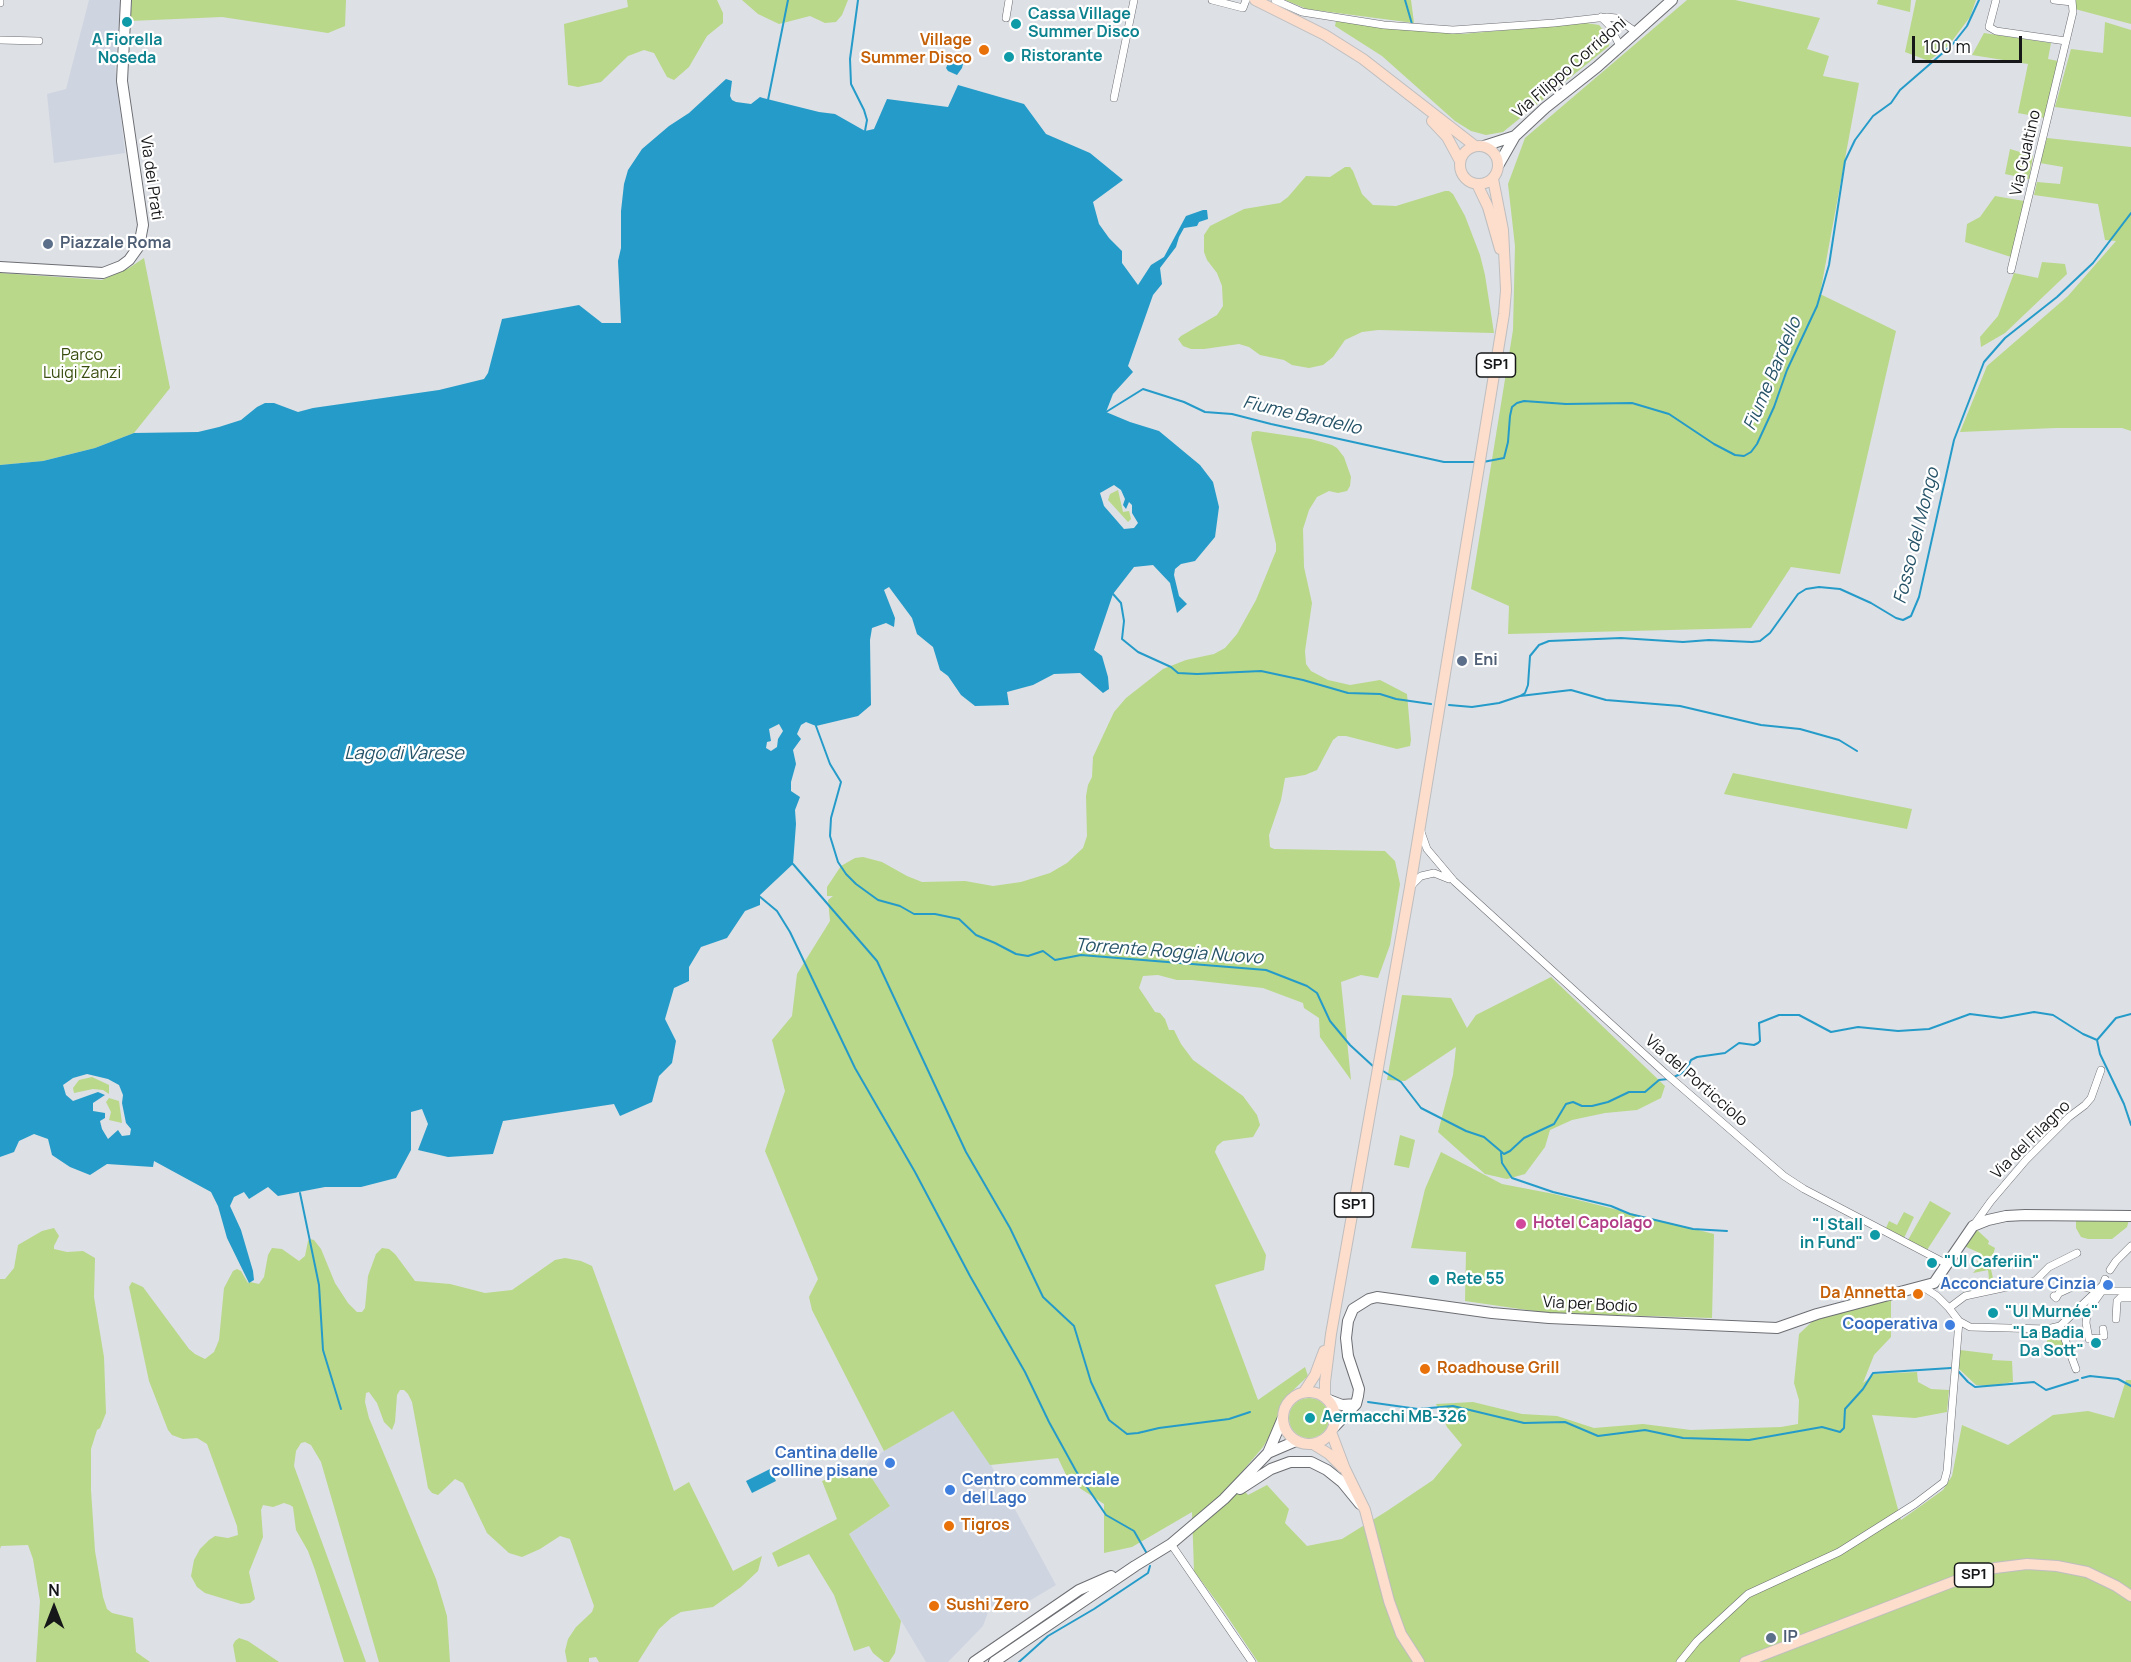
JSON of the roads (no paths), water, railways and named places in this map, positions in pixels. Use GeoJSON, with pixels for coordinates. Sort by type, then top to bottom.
{"type":"FeatureCollection","features":[{"type":"Feature","properties":{"kind":"main road","name":"SP1"},"geometry":{"type":"LineString","coordinates":[[1255,0],[1325,35],[1363,58],[1480,146],[1494,153],[1498,164],[1493,179],[1503,230],[1504,314],[1410,887],[1324,1382],[1327,1398],[1335,1413],[1333,1430],[1345,1469],[1365,1510],[1389,1601],[1401,1634],[1419,1662]]}},
{"type":"Feature","properties":{"kind":"main road","name":"SP1"},"geometry":{"type":"LineString","coordinates":[[1403,90],[1447,137],[1460,161],[1463,176],[1477,184],[1488,207],[1505,270]]}},
{"type":"Feature","properties":{"kind":"main road"},"geometry":{"type":"LineString","coordinates":[[1460,161],[1466,152],[1480,146]]}},
{"type":"Feature","properties":{"kind":"main road"},"geometry":{"type":"LineString","coordinates":[[1477,184],[1493,179]]}},
{"type":"Feature","properties":{"kind":"main road","name":"SP1"},"geometry":{"type":"LineString","coordinates":[[1282,1420],[1290,1399],[1304,1392],[1315,1375],[1331,1334]]}},
{"type":"Feature","properties":{"kind":"main road"},"geometry":{"type":"LineString","coordinates":[[1304,1392],[1318,1393],[1327,1398]]}},
{"type":"Feature","properties":{"kind":"main road"},"geometry":{"type":"LineString","coordinates":[[1282,1420],[1289,1436],[1296,1441]]}},
{"type":"Feature","properties":{"kind":"main road"},"geometry":{"type":"LineString","coordinates":[[1313,1444],[1326,1438],[1333,1430]]}},
{"type":"Feature","properties":{"kind":"main road","name":"SP1"},"geometry":{"type":"LineString","coordinates":[[1296,1441],[1313,1444],[1329,1454],[1345,1469]]}},
{"type":"Feature","properties":{"kind":"main road","name":"SP1"},"geometry":{"type":"LineString","coordinates":[[1745,1662],[1960,1579],[1995,1568],[2027,1564],[2057,1566],[2087,1572],[2131,1596]]}},
{"type":"Feature","properties":{"kind":"street","name":"Via dei Prati"},"geometry":{"type":"LineString","coordinates":[[0,267],[103,273],[121,266],[139,246],[143,232],[122,81],[126,0]]}},
{"type":"Feature","properties":{"kind":"street"},"geometry":{"type":"LineString","coordinates":[[1006,18],[1009,0]]}},
{"type":"Feature","properties":{"kind":"street"},"geometry":{"type":"LineString","coordinates":[[1114,98],[1134,0]]}},
{"type":"Feature","properties":{"kind":"street"},"geometry":{"type":"LineString","coordinates":[[1212,0],[1243,8],[1246,0]]}},
{"type":"Feature","properties":{"kind":"street"},"geometry":{"type":"LineString","coordinates":[[1275,0],[1302,12],[1384,25],[1453,30],[1601,17],[1616,18],[1636,32]]}},
{"type":"Feature","properties":{"kind":"street","name":"Via Filippo Corridoni"},"geometry":{"type":"LineString","coordinates":[[1498,164],[1515,136],[1672,0]]}},
{"type":"Feature","properties":{"kind":"street"},"geometry":{"type":"LineString","coordinates":[[1996,0],[1989,27],[1996,31],[2066,41]]}},
{"type":"Feature","properties":{"kind":"street"},"geometry":{"type":"LineString","coordinates":[[2054,0],[2072,1]]}},
{"type":"Feature","properties":{"kind":"street","name":"Via Gualtino"},"geometry":{"type":"LineString","coordinates":[[2011,270],[2073,12],[2072,1]]}},
{"type":"Feature","properties":{"kind":"street"},"geometry":{"type":"LineString","coordinates":[[1601,17],[1609,25],[1620,46]]}},
{"type":"Feature","properties":{"kind":"street"},"geometry":{"type":"LineString","coordinates":[[0,40],[39,41]]}},
{"type":"Feature","properties":{"kind":"street","name":"Via Filippo Corridoni"},"geometry":{"type":"LineString","coordinates":[[1480,146],[1515,136]]}},
{"type":"Feature","properties":{"kind":"street","name":"Via del Porticciolo"},"geometry":{"type":"LineString","coordinates":[[1419,825],[1427,849],[1454,881],[1665,1073],[1784,1176],[1804,1189],[1947,1264]]}},
{"type":"Feature","properties":{"kind":"street"},"geometry":{"type":"LineString","coordinates":[[1410,887],[1421,876],[1434,873],[1454,881]]}},
{"type":"Feature","properties":{"kind":"street","name":"Via del Filagno"},"geometry":{"type":"LineString","coordinates":[[1973,1226],[2026,1160],[2091,1098],[2101,1070]]}},
{"type":"Feature","properties":{"kind":"street"},"geometry":{"type":"LineString","coordinates":[[1923,1287],[1934,1283],[1973,1226],[2006,1216],[2131,1216]]}},
{"type":"Feature","properties":{"kind":"street"},"geometry":{"type":"LineString","coordinates":[[2110,1270],[2131,1246]]}},
{"type":"Feature","properties":{"kind":"street"},"geometry":{"type":"LineString","coordinates":[[1949,1308],[1965,1296],[2035,1281],[2049,1267],[2078,1253]]}},
{"type":"Feature","properties":{"kind":"street"},"geometry":{"type":"LineString","coordinates":[[2102,1334],[2089,1339],[2086,1323],[2087,1312],[2105,1279]]}},
{"type":"Feature","properties":{"kind":"street"},"geometry":{"type":"LineString","coordinates":[[1923,1287],[1937,1296],[1959,1321],[1970,1327],[2047,1329],[2060,1326],[2100,1290]]}},
{"type":"Feature","properties":{"kind":"street","name":"Via per Bodio"},"geometry":{"type":"LineString","coordinates":[[1356,1404],[1359,1389],[1348,1356],[1346,1338],[1348,1322],[1353,1309],[1377,1297],[1492,1313],[1549,1318],[1777,1328],[1817,1314],[1923,1287]]}},
{"type":"Feature","properties":{"kind":"street"},"geometry":{"type":"LineString","coordinates":[[2054,1296],[2056,1298],[2059,1293],[2072,1287],[2131,1291]]}},
{"type":"Feature","properties":{"kind":"street"},"geometry":{"type":"LineString","coordinates":[[2116,1319],[2117,1301],[2120,1298],[2131,1298]]}},
{"type":"Feature","properties":{"kind":"street"},"geometry":{"type":"LineString","coordinates":[[1680,1662],[1697,1641],[1748,1594],[1839,1552],[1915,1504],[1944,1482],[1947,1471],[1959,1321]]}},
{"type":"Feature","properties":{"kind":"street"},"geometry":{"type":"LineString","coordinates":[[2060,1326],[2076,1369]]}},
{"type":"Feature","properties":{"kind":"street"},"geometry":{"type":"LineString","coordinates":[[1327,1398],[1342,1404],[1356,1404]]}},
{"type":"Feature","properties":{"kind":"street"},"geometry":{"type":"LineString","coordinates":[[1333,1430],[1356,1404]]}},
{"type":"Feature","properties":{"kind":"street"},"geometry":{"type":"LineString","coordinates":[[1268,1454],[1282,1420]]}},
{"type":"Feature","properties":{"kind":"street"},"geometry":{"type":"LineString","coordinates":[[993,1662],[1135,1566],[1172,1544],[1224,1499],[1268,1454],[1296,1441]]}},
{"type":"Feature","properties":{"kind":"street"},"geometry":{"type":"LineString","coordinates":[[1224,1499],[1271,1469],[1290,1462],[1311,1462],[1327,1470],[1342,1482],[1365,1510]]}},
{"type":"Feature","properties":{"kind":"street"},"geometry":{"type":"LineString","coordinates":[[1172,1544],[1251,1662]]}},
{"type":"Feature","properties":{"kind":"street"},"geometry":{"type":"LineString","coordinates":[[974,1662],[1080,1590],[1135,1566]]}},
{"type":"Feature","properties":{"kind":"street"},"geometry":{"type":"LineString","coordinates":[[1016,1634],[1026,1635],[1054,1616],[1067,1612]]}},
{"type":"Feature","properties":{"kind":"street"},"geometry":{"type":"LineString","coordinates":[[993,1662],[1015,1642],[1016,1634]]}},
{"type":"Feature","properties":{"kind":"water"},"geometry":{"type":"Polygon","coordinates":[[[955,54],[964,60],[957,75],[946,68],[952,55],[955,54]]]}},
{"type":"Feature","properties":{"kind":"water","name":"Lago di Varese"},"geometry":{"type":"Polygon","coordinates":[[[726,79],[732,81],[730,96],[736,102],[751,104],[760,97],[835,114],[865,131],[874,129],[887,99],[948,107],[958,85],[1024,104],[1046,134],[1090,153],[1123,180],[1093,202],[1099,224],[1122,251],[1122,263],[1138,285],[1151,265],[1164,257],[1186,216],[1207,210],[1208,219],[1199,222],[1197,226],[1184,228],[1176,247],[1160,268],[1162,284],[1153,295],[1128,366],[1133,372],[1113,394],[1106,412],[1159,431],[1200,465],[1213,482],[1219,507],[1215,537],[1195,561],[1181,564],[1175,569],[1174,575],[1179,596],[1187,604],[1177,613],[1170,583],[1153,565],[1134,567],[1113,594],[1094,650],[1102,656],[1109,689],[1103,693],[1080,673],[1054,674],[1033,685],[1007,692],[1009,705],[975,706],[961,695],[948,676],[940,670],[933,647],[917,634],[912,618],[889,587],[884,590],[895,618],[894,627],[886,623],[872,628],[870,640],[871,705],[858,716],[816,726],[806,722],[801,725],[797,734],[801,739],[793,750],[796,764],[791,782],[791,791],[800,797],[795,810],[793,864],[760,895],[760,905],[745,911],[727,938],[701,947],[689,967],[689,981],[674,988],[665,1019],[676,1041],[672,1063],[659,1076],[652,1102],[620,1116],[614,1104],[503,1121],[493,1154],[448,1157],[418,1150],[428,1124],[422,1109],[411,1112],[411,1150],[396,1178],[361,1187],[325,1187],[278,1196],[268,1187],[249,1199],[244,1192],[234,1197],[230,1206],[241,1230],[253,1271],[254,1280],[249,1283],[227,1238],[218,1206],[211,1192],[154,1161],[153,1167],[107,1164],[90,1175],[70,1167],[52,1155],[48,1139],[34,1134],[19,1141],[14,1152],[0,1157],[0,465],[43,461],[95,448],[134,433],[198,432],[241,420],[265,403],[274,403],[298,412],[439,390],[484,379],[488,373],[502,319],[579,305],[602,323],[621,323],[618,261],[621,248],[621,211],[628,170],[642,149],[669,126],[689,113],[726,79]],[[1114,485],[1100,493],[1104,506],[1124,529],[1134,528],[1138,523],[1132,513],[1132,505],[1129,502],[1126,509],[1123,505],[1125,499],[1121,490],[1114,485]],[[779,724],[769,729],[771,741],[767,742],[766,748],[771,751],[777,747],[778,739],[783,731],[779,724]],[[87,1074],[73,1078],[63,1085],[66,1095],[73,1101],[98,1092],[105,1095],[93,1103],[93,1111],[105,1113],[105,1118],[100,1121],[108,1139],[118,1130],[122,1136],[130,1135],[131,1129],[126,1123],[122,1103],[123,1095],[119,1085],[108,1079],[87,1074]]]}},
{"type":"Feature","properties":{"kind":"water"},"geometry":{"type":"Polygon","coordinates":[[[770,1469],[776,1481],[752,1493],[746,1481],[770,1469]]]}},
{"type":"Feature","properties":{"kind":"waterway"},"geometry":{"type":"LineString","coordinates":[[768,100],[788,0]]}},
{"type":"Feature","properties":{"kind":"waterway"},"geometry":{"type":"LineString","coordinates":[[858,0],[850,59],[851,84],[867,120],[865,131]]}},
{"type":"Feature","properties":{"kind":"waterway"},"geometry":{"type":"LineString","coordinates":[[1405,0],[1412,24]]}},
{"type":"Feature","properties":{"kind":"waterway","name":"Fiume Bardello"},"geometry":{"type":"LineString","coordinates":[[1483,462],[1504,458],[1512,407],[1524,401],[1566,404],[1632,403],[1669,414],[1735,455],[1744,456],[1751,452],[1774,407],[1787,370],[1817,306],[1829,265],[1845,161],[1855,140],[1873,116],[1891,103],[1900,90],[1952,45],[1967,26],[1979,0]]}},
{"type":"Feature","properties":{"kind":"waterway","name":"Fosso del Mongo"},"geometry":{"type":"LineString","coordinates":[[1520,696],[1525,693],[1528,685],[1530,656],[1539,645],[1549,641],[1621,638],[1683,642],[1760,641],[1770,633],[1798,594],[1806,589],[1819,587],[1840,589],[1871,603],[1896,618],[1903,620],[1911,616],[1919,597],[1954,440],[1984,362],[2005,338],[2057,297],[2093,263],[2131,213]]}},
{"type":"Feature","properties":{"kind":"waterway","name":"Fiume Bardello"},"geometry":{"type":"LineString","coordinates":[[1106,412],[1143,389],[1184,402],[1205,412],[1232,414],[1444,462],[1477,462]]}},
{"type":"Feature","properties":{"kind":"waterway","name":"Fosso del Mongo"},"geometry":{"type":"LineString","coordinates":[[1113,594],[1121,603],[1124,621],[1122,639],[1138,652],[1171,667],[1178,673],[1261,671],[1348,693],[1380,694],[1396,699],[1431,704]]}},
{"type":"Feature","properties":{"kind":"waterway"},"geometry":{"type":"LineString","coordinates":[[1449,705],[1472,707],[1499,703],[1520,696],[1571,690],[1606,700],[1680,706],[1761,725],[1800,729],[1839,740],[1857,751]]}},
{"type":"Feature","properties":{"kind":"waterway","name":"Torrente Roggia Nuovo"},"geometry":{"type":"LineString","coordinates":[[816,726],[830,764],[841,782],[831,818],[830,836],[838,862],[856,884],[878,900],[900,906],[914,914],[935,914],[959,919],[976,935],[1016,954],[1028,956],[1043,951],[1055,960],[1081,955],[1266,970],[1307,986],[1317,993],[1330,1021],[1350,1045],[1375,1068]]}},
{"type":"Feature","properties":{"kind":"waterway"},"geometry":{"type":"LineString","coordinates":[[793,864],[877,961],[966,1152],[1010,1228],[1043,1297],[1074,1326],[1091,1382],[1109,1420],[1127,1434],[1229,1419],[1250,1412]]}},
{"type":"Feature","properties":{"kind":"waterway"},"geometry":{"type":"LineString","coordinates":[[759,896],[777,911],[790,932],[855,1068],[1025,1372],[1076,1471],[1106,1515],[1134,1531],[1146,1552]]}},
{"type":"Feature","properties":{"kind":"waterway","name":"Torrente Roggia Nuovo"},"geometry":{"type":"LineString","coordinates":[[1674,1077],[1686,1071],[1691,1060],[1697,1057],[1725,1053],[1739,1043],[1754,1045],[1758,1043],[1760,1041],[1759,1023],[1779,1015],[1799,1015],[1831,1032],[1858,1027],[1898,1031],[1929,1029],[1970,1014],[2001,1018],[2034,1012],[2053,1015],[2097,1040],[2116,1018],[2131,1014]]}},
{"type":"Feature","properties":{"kind":"waterway"},"geometry":{"type":"LineString","coordinates":[[2097,1040],[2100,1054],[2124,1104],[2131,1125]]}},
{"type":"Feature","properties":{"kind":"waterway","name":"Torrente Roggia Nuovo"},"geometry":{"type":"LineString","coordinates":[[1383,1071],[1401,1082],[1421,1108],[1466,1131],[1484,1137],[1504,1154],[1524,1138],[1554,1124],[1566,1104],[1573,1102],[1582,1106],[1592,1106],[1608,1102],[1629,1092],[1645,1092],[1659,1080],[1668,1079]]}},
{"type":"Feature","properties":{"kind":"waterway"},"geometry":{"type":"LineString","coordinates":[[1501,1153],[1502,1163],[1512,1178],[1553,1192],[1611,1206],[1630,1214],[1693,1229],[1727,1231]]}},
{"type":"Feature","properties":{"kind":"waterway"},"geometry":{"type":"LineString","coordinates":[[300,1193],[319,1285],[323,1350],[341,1409]]}},
{"type":"Feature","properties":{"kind":"waterway"},"geometry":{"type":"LineString","coordinates":[[1368,1402],[1418,1409],[1453,1406],[1524,1423],[1565,1422],[1598,1436],[1645,1430],[1683,1438],[1749,1440],[1822,1427],[1840,1432],[1844,1428],[1845,1409],[1863,1389],[1873,1373],[1951,1368]]}},
{"type":"Feature","properties":{"kind":"waterway"},"geometry":{"type":"LineString","coordinates":[[1958,1371],[1975,1387],[2034,1382],[2046,1390],[2078,1380]]}},
{"type":"Feature","properties":{"kind":"waterway"},"geometry":{"type":"LineString","coordinates":[[2082,1378],[2090,1376],[2118,1379],[2131,1386]]}},
{"type":"Feature","properties":{"kind":"waterway"},"geometry":{"type":"LineString","coordinates":[[1019,1662],[1048,1636],[1148,1573],[1150,1566]]}},
{"type":"Feature","properties":{"kind":"place","name":"A Fiorella Noseda"},"geometry":{"type":"Point","coordinates":[127,22]}},
{"type":"Feature","properties":{"kind":"place","name":"Cassa Village Summer Disco"},"geometry":{"type":"Point","coordinates":[1016,24]}},
{"type":"Feature","properties":{"kind":"place","name":"Village Summer Disco"},"geometry":{"type":"Point","coordinates":[984,50]}},
{"type":"Feature","properties":{"kind":"place","name":"Ristorante"},"geometry":{"type":"Point","coordinates":[1009,57]}},
{"type":"Feature","properties":{"kind":"place","name":"Piazzale Roma"},"geometry":{"type":"Point","coordinates":[48,244]}},
{"type":"Feature","properties":{"kind":"place","name":"Eni"},"geometry":{"type":"Point","coordinates":[1462,661]}},
{"type":"Feature","properties":{"kind":"place","name":"Hotel Capolago"},"geometry":{"type":"Point","coordinates":[1521,1224]}},
{"type":"Feature","properties":{"kind":"place","name":"\"I Stall in Fund\""},"geometry":{"type":"Point","coordinates":[1875,1235]}},
{"type":"Feature","properties":{"kind":"place","name":"\"Ul Caferiin\""},"geometry":{"type":"Point","coordinates":[1932,1263]}},
{"type":"Feature","properties":{"kind":"place","name":"Rete 55"},"geometry":{"type":"Point","coordinates":[1434,1280]}},
{"type":"Feature","properties":{"kind":"place","name":"Acconciature Cinzia"},"geometry":{"type":"Point","coordinates":[2108,1285]}},
{"type":"Feature","properties":{"kind":"place","name":"Da Annetta"},"geometry":{"type":"Point","coordinates":[1918,1294]}},
{"type":"Feature","properties":{"kind":"place","name":"\"Ul Murnée\""},"geometry":{"type":"Point","coordinates":[1993,1313]}},
{"type":"Feature","properties":{"kind":"place","name":"Cooperativa"},"geometry":{"type":"Point","coordinates":[1950,1325]}},
{"type":"Feature","properties":{"kind":"place","name":"\"La Badia Da Sott\""},"geometry":{"type":"Point","coordinates":[2096,1343]}},
{"type":"Feature","properties":{"kind":"place","name":"Roadhouse Grill"},"geometry":{"type":"Point","coordinates":[1425,1369]}},
{"type":"Feature","properties":{"kind":"place","name":"Aermacchi MB-326"},"geometry":{"type":"Point","coordinates":[1310,1418]}},
{"type":"Feature","properties":{"kind":"place","name":"Cantina delle colline pisane"},"geometry":{"type":"Point","coordinates":[890,1463]}},
{"type":"Feature","properties":{"kind":"place","name":"Centro commerciale del Lago"},"geometry":{"type":"Point","coordinates":[950,1490]}},
{"type":"Feature","properties":{"kind":"place","name":"Tigros"},"geometry":{"type":"Point","coordinates":[949,1526]}},
{"type":"Feature","properties":{"kind":"place","name":"Sushi Zero"},"geometry":{"type":"Point","coordinates":[934,1606]}},
{"type":"Feature","properties":{"kind":"place","name":"IP"},"geometry":{"type":"Point","coordinates":[1771,1638]}},
{"type":"Feature","properties":{"kind":"park label","name":"Parco Luigi Zanzi"},"geometry":{"type":"Point","coordinates":[82,365]}}]}
